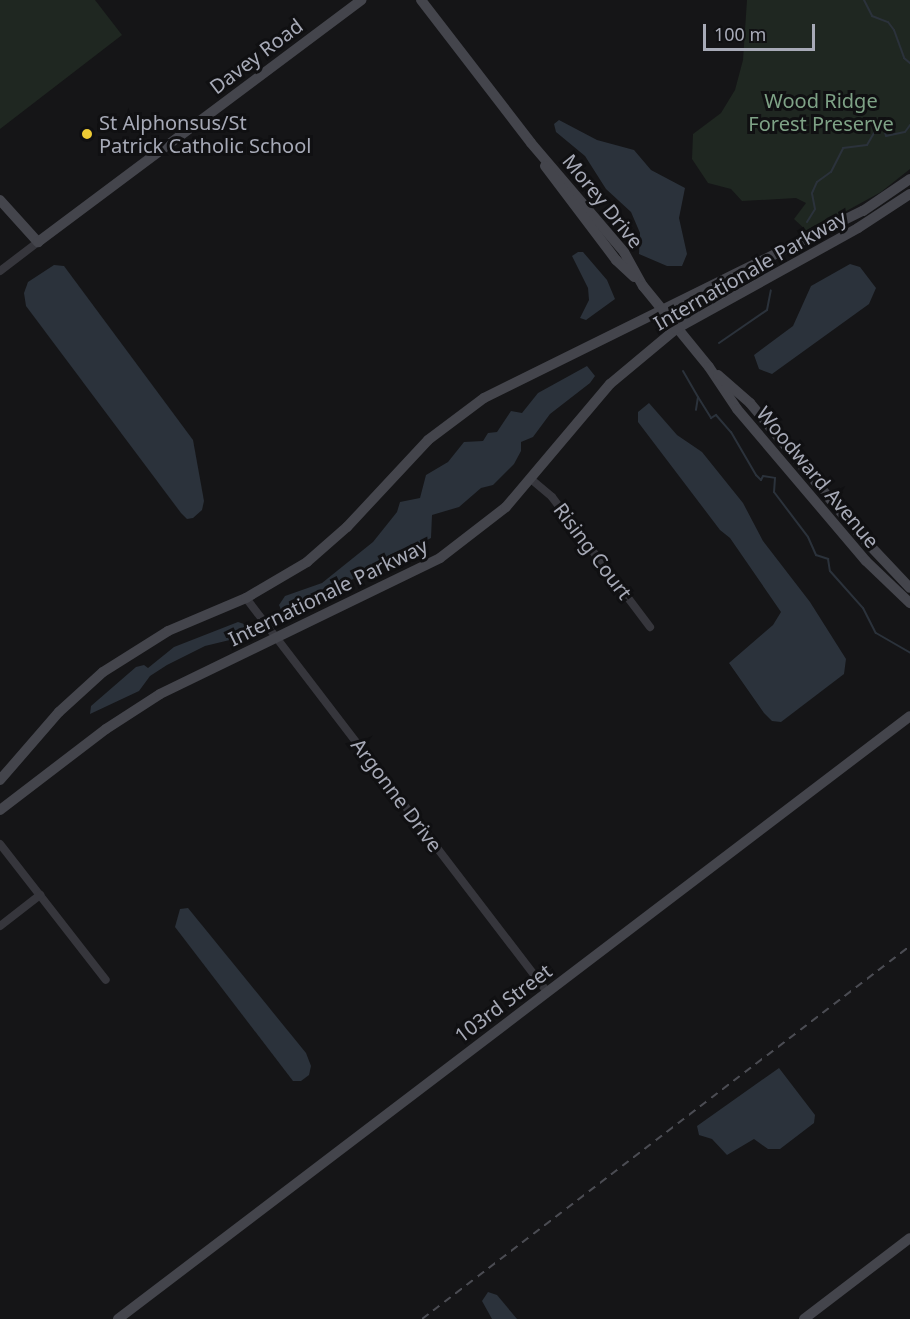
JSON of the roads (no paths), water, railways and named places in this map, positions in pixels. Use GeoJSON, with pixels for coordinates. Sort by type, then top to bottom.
{"type":"FeatureCollection","features":[{"type":"Feature","properties":{"kind":"street","name":"Davey Road"},"geometry":{"type":"LineString","coordinates":[[0,271],[361,0]]}},
{"type":"Feature","properties":{"kind":"street","name":"Morey Drive"},"geometry":{"type":"LineString","coordinates":[[421,0],[531,143],[624,252],[643,286],[662,312]]}},
{"type":"Feature","properties":{"kind":"street","name":"Internationale Parkway"},"geometry":{"type":"LineString","coordinates":[[0,780],[65,706],[115,664],[168,631],[246,598],[288,575],[328,545],[413,454],[472,406],[509,384],[662,312],[863,211],[910,179]]}},
{"type":"Feature","properties":{"kind":"street","name":"Internationale Parkway"},"geometry":{"type":"LineString","coordinates":[[0,810],[141,705],[440,558],[496,516],[532,480],[610,384],[676,329],[858,228],[910,194]]}},
{"type":"Feature","properties":{"kind":"street"},"geometry":{"type":"LineString","coordinates":[[0,200],[38,242]]}},
{"type":"Feature","properties":{"kind":"street","name":"Woodward Avenue"},"geometry":{"type":"LineString","coordinates":[[662,312],[709,367],[737,409],[844,537],[910,603]]}},
{"type":"Feature","properties":{"kind":"street","name":"Woodward Avenue"},"geometry":{"type":"LineString","coordinates":[[709,367],[750,403],[859,534],[910,588]]}},
{"type":"Feature","properties":{"kind":"street","name":"Rising Court"},"geometry":{"type":"LineString","coordinates":[[532,480],[552,497],[650,627]]}},
{"type":"Feature","properties":{"kind":"street","name":"Argonne Drive"},"geometry":{"type":"LineString","coordinates":[[246,598],[547,993]]}},
{"type":"Feature","properties":{"kind":"street","name":"103rd Street"},"geometry":{"type":"LineString","coordinates":[[118,1319],[910,716]]}},
{"type":"Feature","properties":{"kind":"street"},"geometry":{"type":"LineString","coordinates":[[0,844],[106,980]]}},
{"type":"Feature","properties":{"kind":"street"},"geometry":{"type":"LineString","coordinates":[[0,926],[40,895]]}},
{"type":"Feature","properties":{"kind":"street"},"geometry":{"type":"LineString","coordinates":[[804,1319],[910,1238]]}},
{"type":"Feature","properties":{"kind":"waterway"},"geometry":{"type":"LineString","coordinates":[[864,0],[872,16],[888,22],[894,30],[904,58],[910,63]]}},
{"type":"Feature","properties":{"kind":"waterway"},"geometry":{"type":"LineString","coordinates":[[807,222],[815,209],[812,193],[817,182],[831,172],[843,148],[867,145],[875,131],[884,128],[886,136],[905,132],[910,125]]}},
{"type":"Feature","properties":{"kind":"waterway"},"geometry":{"type":"LineString","coordinates":[[719,343],[767,310],[771,290]]}},
{"type":"Feature","properties":{"kind":"waterway"},"geometry":{"type":"LineString","coordinates":[[683,371],[698,397],[696,410]]}},
{"type":"Feature","properties":{"kind":"waterway"},"geometry":{"type":"LineString","coordinates":[[698,397],[711,418],[716,415],[731,432],[756,475],[761,480],[763,476],[775,478],[774,492],[808,537],[816,555],[828,559],[830,571],[863,608],[876,633],[910,653]]}},
{"type":"Feature","properties":{"kind":"railway"},"geometry":{"type":"LineString","coordinates":[[422,1319],[910,946]]}},
{"type":"Feature","properties":{"kind":"place","name":"St Alphonsus/St Patrick Catholic School"},"geometry":{"type":"Point","coordinates":[87,134]}},
{"type":"Feature","properties":{"kind":"park label","name":"Wood Ridge Forest Preserve"},"geometry":{"type":"Point","coordinates":[821,112]}}]}
